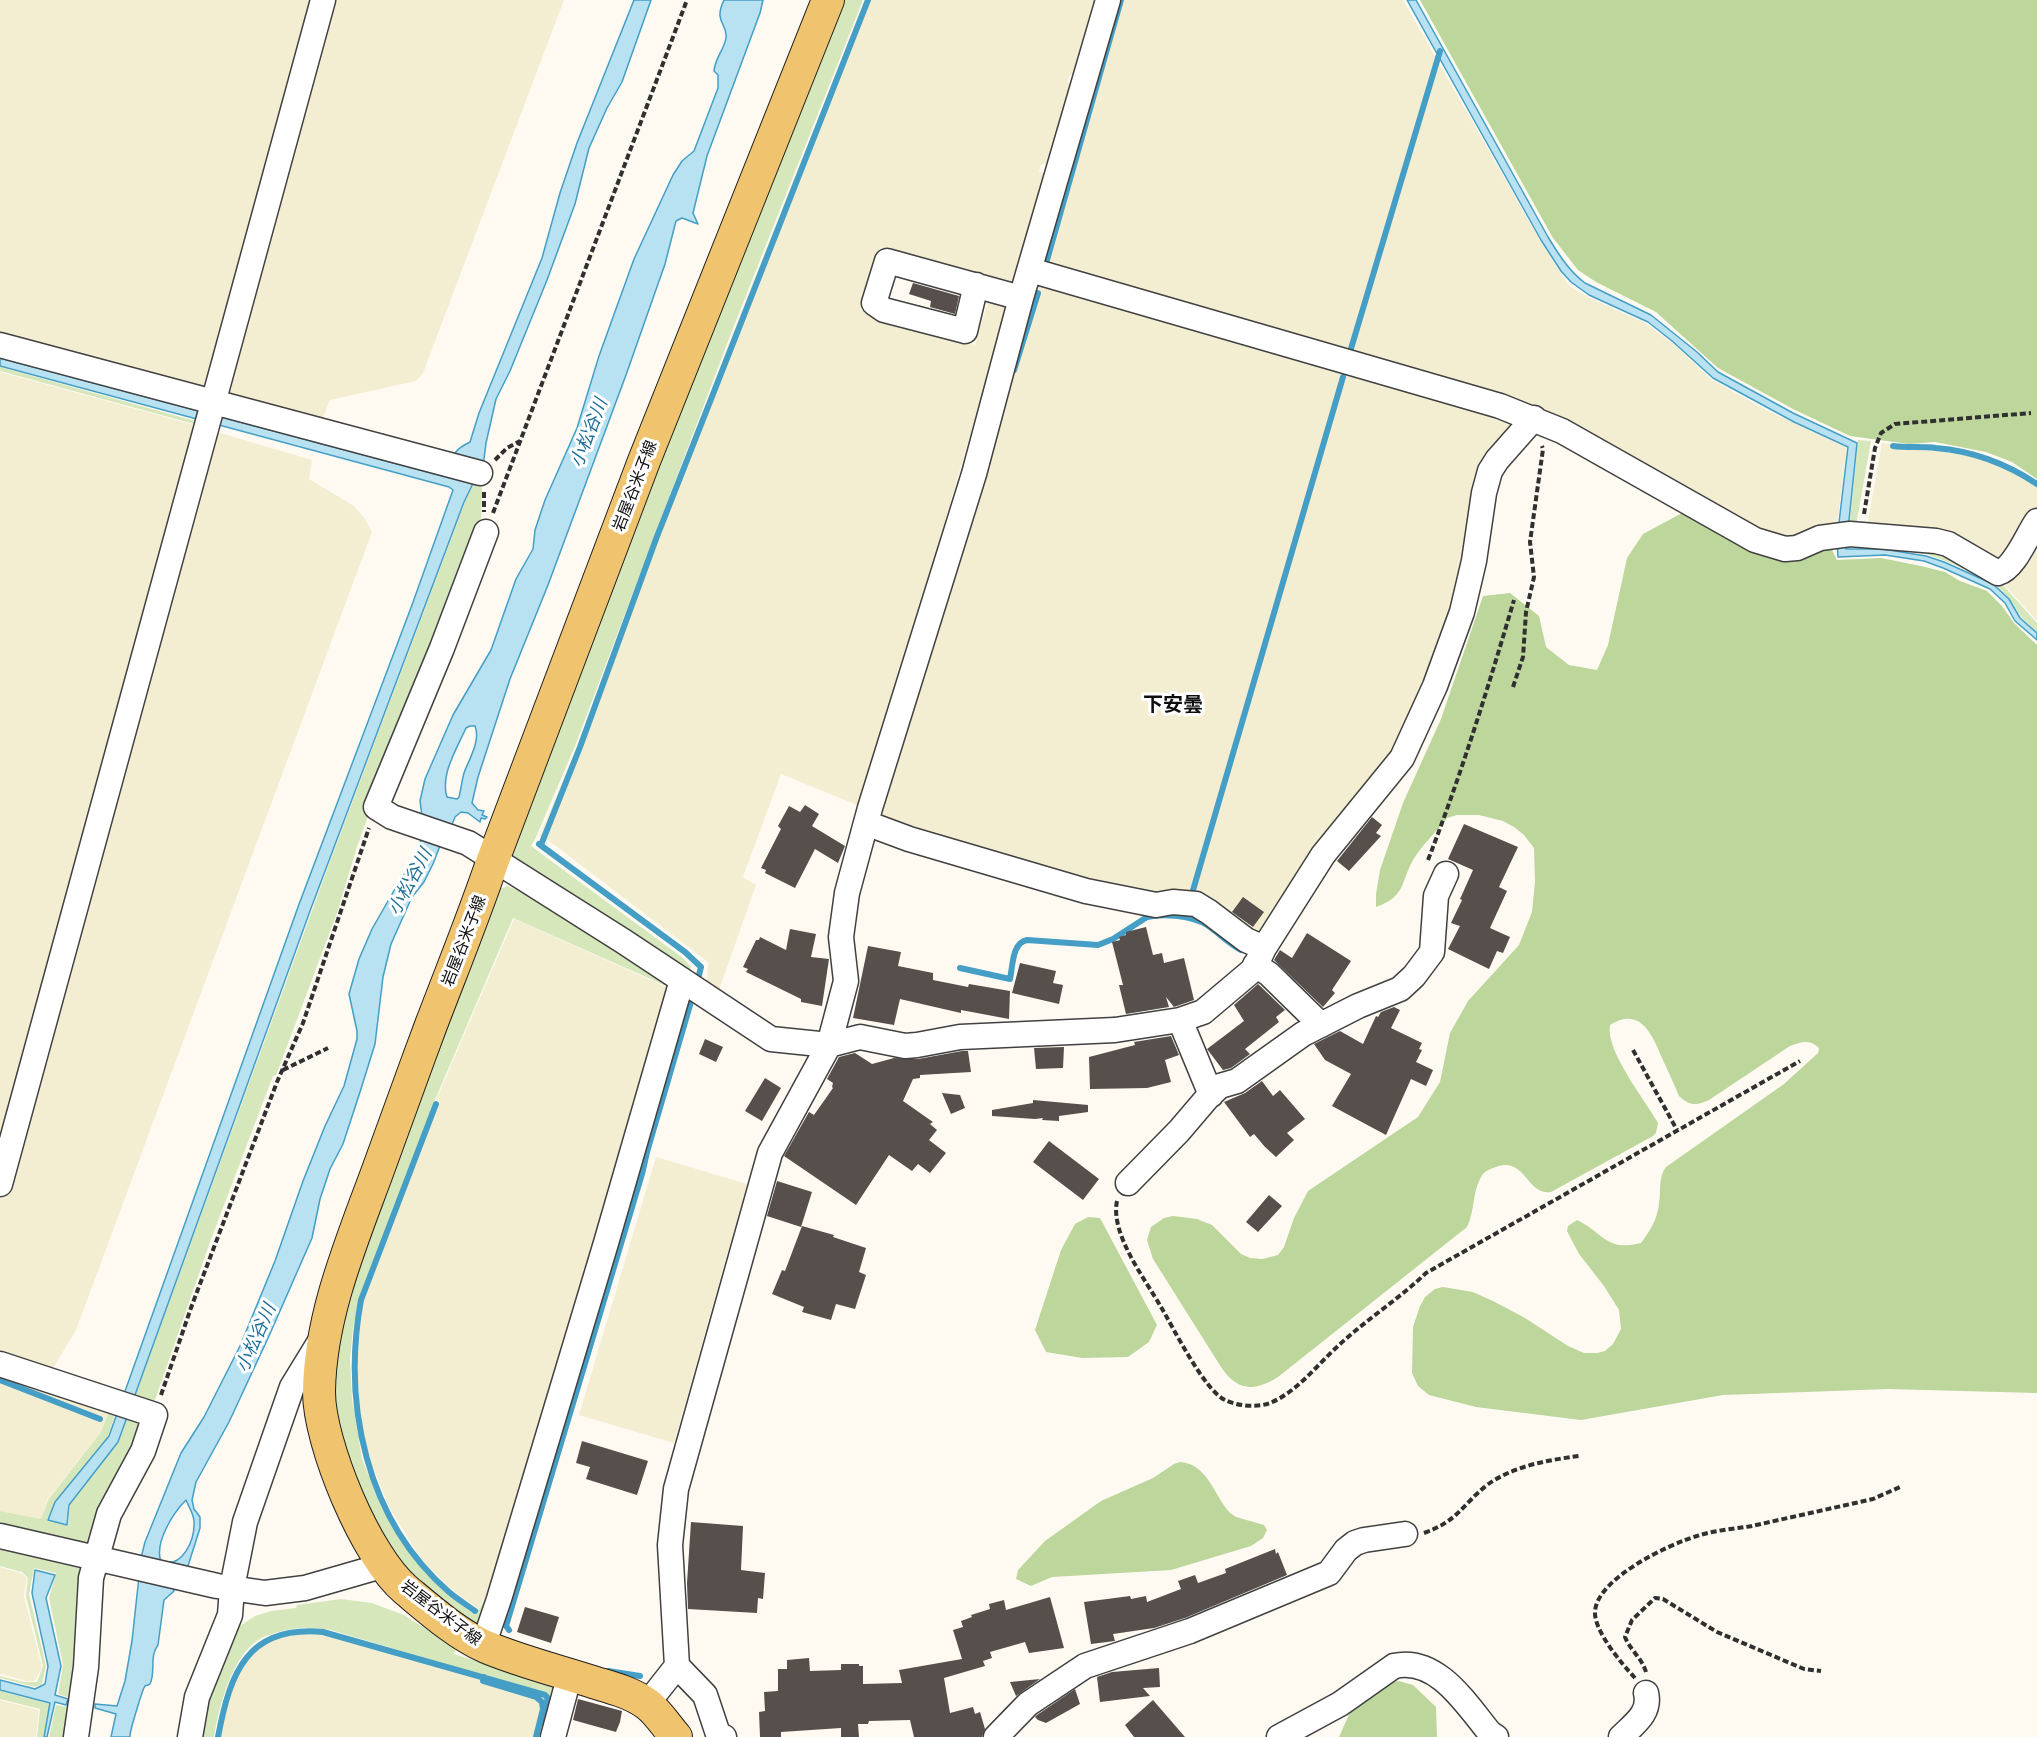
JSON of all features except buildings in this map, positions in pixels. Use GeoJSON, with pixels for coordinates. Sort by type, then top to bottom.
{"type":"FeatureCollection","features":[{"type":"Feature","properties":{"kind":"main road","name":"岩屋谷米子線"},"geometry":{"type":"LineString","coordinates":[[676,1737],[647,1704],[623,1692],[483,1646],[402,1587],[385,1565],[353,1512],[340,1483],[325,1433],[319,1394],[324,1335],[343,1265],[431,1026],[475,915],[481,852],[644,461],[828,0]]}},
{"type":"Feature","properties":{"kind":"street"},"geometry":{"type":"LineString","coordinates":[[0,1184],[323,0]]}},
{"type":"Feature","properties":{"kind":"street"},"geometry":{"type":"LineString","coordinates":[[647,1704],[677,1666],[670,1545],[676,1489],[770,1153],[829,1045],[846,981],[841,937],[847,893],[866,823],[974,474],[1021,298],[1108,0]]}},
{"type":"Feature","properties":{"kind":"street"},"geometry":{"type":"LineString","coordinates":[[1030,270],[1500,406],[1562,430],[1755,540],[1785,549],[1797,548],[1820,538],[1848,535],[1948,544],[1998,573],[2005,571],[2013,561],[2037,521]]}},
{"type":"Feature","properties":{"kind":"street"},"geometry":{"type":"LineString","coordinates":[[976,285],[1021,298]]}},
{"type":"Feature","properties":{"kind":"street"},"geometry":{"type":"LineString","coordinates":[[0,345],[481,473]]}},
{"type":"Feature","properties":{"kind":"street"},"geometry":{"type":"LineString","coordinates":[[486,532],[384,812],[481,852],[771,1039],[829,1045],[860,1037],[905,1046],[917,1046],[960,1037],[1114,1030],[1180,1020],[1203,1012],[1254,969],[1323,855],[1402,758],[1435,686],[1462,612],[1474,561],[1484,493],[1490,471],[1532,420]]}},
{"type":"Feature","properties":{"kind":"street"},"geometry":{"type":"LineString","coordinates":[[866,823],[909,839],[1086,891],[1155,905],[1173,902],[1196,904],[1246,940],[1260,956],[1269,974],[1321,1025]]}},
{"type":"Feature","properties":{"kind":"street"},"geometry":{"type":"LineString","coordinates":[[1128,1183],[1220,1086],[1237,1081],[1303,1034],[1358,1006],[1400,989],[1407,983],[1432,952],[1436,870]]}},
{"type":"Feature","properties":{"kind":"street"},"geometry":{"type":"LineString","coordinates":[[1407,983],[1416,984],[1439,957]]}},
{"type":"Feature","properties":{"kind":"street"},"geometry":{"type":"LineString","coordinates":[[483,1646],[606,1243],[692,987]]}},
{"type":"Feature","properties":{"kind":"street"},"geometry":{"type":"LineString","coordinates":[[1180,1020],[1210,1095]]}},
{"type":"Feature","properties":{"kind":"street"},"geometry":{"type":"LineString","coordinates":[[190,1737],[197,1697],[230,1615],[225,1587],[245,1522],[292,1387],[324,1335]]}},
{"type":"Feature","properties":{"kind":"street"},"geometry":{"type":"LineString","coordinates":[[0,1364],[136,1409],[143,1451],[109,1514],[104,1560],[90,1578],[86,1667],[76,1737]]}},
{"type":"Feature","properties":{"kind":"street"},"geometry":{"type":"LineString","coordinates":[[996,1737],[1028,1704],[1085,1666],[1190,1631],[1329,1573],[1346,1550],[1355,1543],[1413,1534]]}},
{"type":"Feature","properties":{"kind":"street"},"geometry":{"type":"LineString","coordinates":[[0,1536],[225,1587],[265,1593],[305,1588],[385,1565]]}},
{"type":"Feature","properties":{"kind":"street"},"geometry":{"type":"LineString","coordinates":[[1279,1737],[1340,1704],[1394,1666],[1404,1664],[1428,1669],[1452,1688],[1496,1737]]}},
{"type":"Feature","properties":{"kind":"street"},"geometry":{"type":"LineString","coordinates":[[677,1666],[705,1695],[718,1734],[724,1737]]}},
{"type":"Feature","properties":{"kind":"street"},"geometry":{"type":"LineString","coordinates":[[553,1737],[570,1674]]}},
{"type":"Feature","properties":{"kind":"street"},"geometry":{"type":"LineString","coordinates":[[1621,1737],[1644,1714],[1647,1707],[1646,1693]]}},
{"type":"Feature","properties":{"kind":"path"},"geometry":{"type":"LineString","coordinates":[[486,532],[687,0]]}},
{"type":"Feature","properties":{"kind":"path"},"geometry":{"type":"LineString","coordinates":[[1848,535],[1881,433],[1895,424],[2031,413]]}},
{"type":"Feature","properties":{"kind":"path"},"geometry":{"type":"LineString","coordinates":[[1513,687],[1522,657],[1526,612],[1534,577],[1530,542],[1543,449],[1532,420]]}},
{"type":"Feature","properties":{"kind":"path"},"geometry":{"type":"LineString","coordinates":[[486,532],[481,473],[507,448],[521,441]]}},
{"type":"Feature","properties":{"kind":"path"},"geometry":{"type":"LineString","coordinates":[[1436,870],[1453,794],[1514,600]]}},
{"type":"Feature","properties":{"kind":"path"},"geometry":{"type":"LineString","coordinates":[[136,1409],[192,1305],[282,1070],[303,1023],[352,884],[384,812]]}},
{"type":"Feature","properties":{"kind":"path"},"geometry":{"type":"LineString","coordinates":[[282,1070],[328,1048]]}},
{"type":"Feature","properties":{"kind":"path"},"geometry":{"type":"LineString","coordinates":[[1633,1050],[1677,1130]]}},
{"type":"Feature","properties":{"kind":"path"},"geometry":{"type":"LineString","coordinates":[[1128,1183],[1120,1193],[1115,1212],[1117,1226],[1182,1343],[1211,1388],[1224,1400],[1254,1406],[1268,1404],[1287,1394],[1339,1344],[1426,1273],[1800,1061]]}},
{"type":"Feature","properties":{"kind":"path"},"geometry":{"type":"LineString","coordinates":[[1413,1534],[1451,1520],[1487,1485],[1506,1474],[1546,1460],[1579,1456]]}},
{"type":"Feature","properties":{"kind":"path"},"geometry":{"type":"LineString","coordinates":[[1646,1693],[1597,1627],[1595,1612],[1600,1595],[1614,1580],[1657,1552],[1698,1536],[1873,1500],[1900,1487]]}},
{"type":"Feature","properties":{"kind":"path"},"geometry":{"type":"LineString","coordinates":[[1646,1693],[1649,1681],[1642,1661],[1625,1637],[1632,1620],[1655,1598],[1663,1599],[1717,1632],[1773,1657],[1804,1669],[1821,1671]]}},
{"type":"Feature","properties":{"kind":"shaded area"},"geometry":{"type":"Polygon","coordinates":[[[0,0],[317,0],[210,389],[0,341],[0,0]]]}},
{"type":"Feature","properties":{"kind":"shaded area"},"geometry":{"type":"Polygon","coordinates":[[[327,0],[564,0],[423,373],[416,381],[330,400],[320,425],[225,399],[327,0]]]}},
{"type":"Feature","properties":{"kind":"shaded area"},"geometry":{"type":"Polygon","coordinates":[[[865,0],[1097,0],[1075,76],[1069,75],[1068,83],[1072,84],[1049,165],[1041,164],[1039,172],[1046,174],[1014,285],[880,247],[860,310],[975,345],[989,298],[1008,304],[862,807],[781,774],[743,877],[756,885],[719,990],[707,983],[708,962],[548,840],[539,837],[577,747],[732,335],[865,0]]]}},
{"type":"Feature","properties":{"kind":"shaded area"},"geometry":{"type":"Polygon","coordinates":[[[1119,0],[1403,0],[1542,244],[1569,286],[1645,323],[1672,343],[1712,380],[1768,411],[1847,448],[1836,531],[1788,546],[1605,449],[1050,268],[1044,261],[1119,0]]]}},
{"type":"Feature","properties":{"kind":"shaded area"},"geometry":{"type":"Polygon","coordinates":[[[1038,283],[1516,415],[1472,557],[1418,715],[1261,939],[1219,914],[1139,899],[879,818],[1038,283]]]}},
{"type":"Feature","properties":{"kind":"shaded area"},"geometry":{"type":"Polygon","coordinates":[[[0,372],[198,426],[0,1162],[0,372]]]}},
{"type":"Feature","properties":{"kind":"shaded area"},"geometry":{"type":"Polygon","coordinates":[[[210,430],[312,460],[309,479],[354,506],[372,532],[76,1330],[49,1375],[0,1360],[0,1200],[210,430]]]}},
{"type":"Feature","properties":{"kind":"shaded area"},"geometry":{"type":"Polygon","coordinates":[[[1882,443],[1936,446],[1986,456],[2013,467],[2037,482],[2037,514],[2004,565],[1867,527],[1882,443]]]}},
{"type":"Feature","properties":{"kind":"shaded area"},"geometry":{"type":"Polygon","coordinates":[[[2037,526],[2037,621],[2004,584],[2037,526]]]}},
{"type":"Feature","properties":{"kind":"shaded area"},"geometry":{"type":"Polygon","coordinates":[[[514,919],[673,990],[504,1567],[478,1609],[450,1588],[421,1559],[389,1507],[369,1457],[360,1421],[356,1357],[364,1300],[440,1102],[436,1100],[514,919]]]}},
{"type":"Feature","properties":{"kind":"shaded area"},"geometry":{"type":"Polygon","coordinates":[[[656,1157],[747,1184],[674,1443],[579,1415],[656,1157]]]}},
{"type":"Feature","properties":{"kind":"shaded area"},"geometry":{"type":"Polygon","coordinates":[[[0,1369],[111,1403],[101,1432],[47,1500],[41,1519],[0,1511],[0,1369]]]}},
{"type":"Feature","properties":{"kind":"shaded area"},"geometry":{"type":"Polygon","coordinates":[[[0,1567],[21,1573],[27,1578],[24,1596],[42,1667],[35,1681],[0,1674],[0,1567]]]}},
{"type":"Feature","properties":{"kind":"shaded area"},"geometry":{"type":"Polygon","coordinates":[[[301,1629],[331,1632],[547,1694],[551,1698],[544,1737],[215,1737],[229,1682],[249,1651],[260,1641],[274,1634],[301,1629]]]}},
{"type":"Feature","properties":{"kind":"shaded area"},"geometry":{"type":"Polygon","coordinates":[[[0,1700],[39,1710],[36,1737],[0,1737],[0,1700]]]}},
{"type":"Feature","properties":{"kind":"green space"},"geometry":{"type":"Polygon","coordinates":[[[836,0],[863,0],[730,336],[575,746],[531,846],[683,958],[691,967],[690,974],[513,859],[511,853],[836,0]]]}},
{"type":"Feature","properties":{"kind":"green space"},"geometry":{"type":"Polygon","coordinates":[[[1420,0],[2037,0],[2037,479],[2012,462],[1986,452],[1935,442],[1909,444],[1850,436],[1793,409],[1718,368],[1656,312],[1596,282],[1578,270],[1553,238],[1420,0]]]}},
{"type":"Feature","properties":{"kind":"green space"},"geometry":{"type":"Polygon","coordinates":[[[0,367],[199,422],[198,425],[0,371],[0,367]]]}},
{"type":"Feature","properties":{"kind":"green space"},"geometry":{"type":"Polygon","coordinates":[[[1858,440],[1871,441],[1856,526],[1849,531],[1858,440]]]}},
{"type":"Feature","properties":{"kind":"green space"},"geometry":{"type":"Polygon","coordinates":[[[476,478],[482,488],[481,527],[375,797],[337,913],[210,1242],[154,1403],[133,1402],[328,867],[476,478]]]}},
{"type":"Feature","properties":{"kind":"green space"},"geometry":{"type":"Polygon","coordinates":[[[1682,513],[1766,551],[1830,546],[1837,560],[1881,558],[1945,572],[1960,581],[1987,591],[2014,623],[2037,645],[2037,1393],[1888,1389],[1723,1395],[1581,1420],[1476,1407],[1429,1395],[1418,1386],[1412,1373],[1413,1327],[1425,1297],[1435,1289],[1443,1287],[1473,1292],[1495,1302],[1568,1346],[1584,1353],[1605,1351],[1613,1344],[1621,1329],[1619,1310],[1579,1254],[1567,1231],[1568,1226],[1577,1220],[1612,1243],[1629,1245],[1641,1243],[1657,1215],[1661,1180],[1666,1167],[1784,1084],[1818,1053],[1819,1048],[1809,1042],[1790,1046],[1709,1100],[1693,1104],[1679,1096],[1658,1049],[1644,1025],[1629,1019],[1610,1025],[1610,1035],[1627,1075],[1658,1123],[1653,1136],[1551,1192],[1543,1192],[1536,1188],[1513,1167],[1506,1165],[1487,1170],[1478,1183],[1467,1227],[1278,1377],[1254,1387],[1240,1385],[1233,1381],[1221,1367],[1153,1259],[1147,1240],[1151,1227],[1164,1218],[1173,1216],[1197,1219],[1212,1225],[1241,1254],[1250,1258],[1262,1259],[1278,1255],[1284,1247],[1294,1218],[1308,1191],[1418,1117],[1440,1082],[1450,1033],[1468,1001],[1519,945],[1532,912],[1535,882],[1534,848],[1514,827],[1503,821],[1479,815],[1457,815],[1447,818],[1413,860],[1397,894],[1386,903],[1376,907],[1380,870],[1403,803],[1441,719],[1483,596],[1510,593],[1539,616],[1546,647],[1569,665],[1597,670],[1608,645],[1627,558],[1643,534],[1682,513]]]}},
{"type":"Feature","properties":{"kind":"green space"},"geometry":{"type":"Polygon","coordinates":[[[1849,539],[1936,544],[2003,585],[2037,623],[2037,632],[2021,617],[2010,599],[1994,583],[1926,554],[1883,548],[1848,548],[1849,539]]]}},
{"type":"Feature","properties":{"kind":"green space"},"geometry":{"type":"Polygon","coordinates":[[[508,886],[545,903],[664,975],[673,989],[513,918],[434,1102],[359,1298],[350,1359],[352,1399],[362,1459],[381,1506],[405,1547],[449,1596],[475,1615],[503,1571],[484,1623],[473,1625],[429,1590],[406,1568],[377,1526],[355,1478],[339,1430],[335,1407],[334,1371],[339,1311],[496,890],[508,886]]]}},
{"type":"Feature","properties":{"kind":"green space"},"geometry":{"type":"Polygon","coordinates":[[[1088,1217],[1100,1218],[1157,1325],[1149,1342],[1128,1357],[1082,1358],[1046,1352],[1035,1330],[1061,1250],[1075,1224],[1088,1217]]]}},
{"type":"Feature","properties":{"kind":"green space"},"geometry":{"type":"Polygon","coordinates":[[[112,1403],[118,1405],[108,1436],[55,1502],[47,1520],[68,1526],[70,1505],[119,1441],[130,1409],[147,1424],[94,1546],[0,1524],[0,1511],[41,1519],[48,1500],[101,1432],[112,1403]]]}},
{"type":"Feature","properties":{"kind":"green space"},"geometry":{"type":"Polygon","coordinates":[[[1180,1462],[1197,1468],[1204,1474],[1230,1513],[1264,1525],[1267,1530],[1263,1538],[1251,1546],[1171,1570],[1052,1577],[1031,1586],[1016,1579],[1018,1570],[1045,1541],[1101,1501],[1153,1478],[1180,1462]]]}},
{"type":"Feature","properties":{"kind":"green space"},"geometry":{"type":"Polygon","coordinates":[[[0,1549],[87,1570],[73,1737],[49,1737],[56,1705],[68,1707],[70,1698],[58,1694],[63,1665],[49,1598],[56,1573],[34,1568],[29,1594],[46,1666],[42,1684],[35,1687],[0,1678],[0,1676],[24,1682],[37,1682],[43,1666],[26,1596],[28,1578],[22,1572],[0,1566],[0,1549]]]}},
{"type":"Feature","properties":{"kind":"green space"},"geometry":{"type":"Polygon","coordinates":[[[341,1599],[372,1603],[404,1615],[456,1648],[454,1654],[554,1686],[552,1699],[547,1694],[331,1630],[299,1628],[267,1635],[249,1648],[240,1659],[228,1684],[214,1737],[194,1737],[224,1647],[240,1626],[255,1616],[271,1611],[341,1599]]]}},
{"type":"Feature","properties":{"kind":"green space"},"geometry":{"type":"Polygon","coordinates":[[[1399,1681],[1413,1685],[1436,1707],[1437,1737],[1339,1737],[1351,1710],[1386,1683],[1399,1681]]]}},
{"type":"Feature","properties":{"kind":"green space"},"geometry":{"type":"Polygon","coordinates":[[[0,1691],[50,1704],[43,1737],[37,1737],[40,1709],[0,1699],[0,1691]]]}},
{"type":"Feature","properties":{"kind":"water"},"geometry":{"type":"Polygon","coordinates":[[[634,0],[651,0],[622,82],[589,148],[575,204],[547,280],[510,371],[496,399],[483,467],[464,502],[310,911],[118,1442],[69,1505],[67,1525],[48,1520],[55,1502],[109,1436],[298,907],[453,490],[449,487],[0,366],[0,358],[443,476],[457,450],[470,442],[479,413],[542,258],[577,143],[634,0]]]}},
{"type":"Feature","properties":{"kind":"water","name":"小松谷川"},"geometry":{"type":"Polygon","coordinates":[[[724,0],[763,0],[707,156],[693,213],[698,224],[682,218],[676,221],[665,264],[626,375],[548,585],[510,679],[478,777],[472,803],[478,810],[484,811],[482,815],[487,817],[481,818],[480,822],[468,813],[461,812],[455,817],[424,882],[412,897],[391,944],[383,977],[375,1044],[343,1144],[330,1169],[320,1199],[312,1238],[229,1422],[196,1482],[192,1500],[194,1509],[200,1517],[200,1528],[187,1569],[173,1592],[164,1600],[152,1679],[150,1684],[145,1686],[130,1737],[111,1737],[116,1714],[95,1708],[95,1704],[117,1706],[125,1681],[145,1542],[181,1453],[204,1417],[240,1346],[275,1261],[325,1126],[344,1086],[357,1039],[349,994],[359,959],[372,929],[419,852],[423,823],[420,801],[425,779],[453,715],[491,650],[516,579],[533,549],[535,530],[545,500],[577,428],[599,356],[634,259],[673,175],[682,161],[694,151],[718,88],[718,75],[714,71],[726,38],[720,18],[724,0]],[[475,726],[466,728],[448,771],[445,789],[447,797],[457,799],[459,797],[464,773],[477,738],[475,726]],[[186,1500],[176,1512],[162,1537],[161,1562],[176,1561],[190,1544],[194,1521],[186,1500]]]}},
{"type":"Feature","properties":{"kind":"water"},"geometry":{"type":"Polygon","coordinates":[[[1407,0],[1416,0],[1548,237],[1574,273],[1585,283],[1651,315],[1718,372],[1793,413],[1857,443],[1846,549],[1883,549],[1926,556],[1993,584],[2009,599],[2020,618],[2037,633],[2037,640],[2015,621],[2005,603],[1990,589],[1943,568],[1924,561],[1885,555],[1838,557],[1837,539],[1848,447],[1794,422],[1713,378],[1648,322],[1589,295],[1571,282],[1541,240],[1407,0]]]}},
{"type":"Feature","properties":{"kind":"water"},"geometry":{"type":"Polygon","coordinates":[[[35,1570],[55,1575],[46,1598],[61,1666],[55,1695],[68,1699],[66,1705],[55,1702],[47,1737],[44,1737],[50,1703],[0,1690],[0,1680],[35,1689],[45,1684],[48,1666],[32,1593],[35,1570]]]}},
{"type":"Feature","properties":{"kind":"waterway"},"geometry":{"type":"LineString","coordinates":[[541,845],[580,747],[656,539],[868,0]]}},
{"type":"Feature","properties":{"kind":"waterway"},"geometry":{"type":"LineString","coordinates":[[1047,260],[1121,0]]}},
{"type":"Feature","properties":{"kind":"waterway"},"geometry":{"type":"LineString","coordinates":[[1350,352],[1440,51]]}},
{"type":"Feature","properties":{"kind":"waterway"},"geometry":{"type":"LineString","coordinates":[[1014,370],[1038,293]]}},
{"type":"Feature","properties":{"kind":"waterway"},"geometry":{"type":"LineString","coordinates":[[1191,897],[1343,377]]}},
{"type":"Feature","properties":{"kind":"waterway"},"geometry":{"type":"LineString","coordinates":[[1893,446],[1936,448],[1976,455],[2014,470],[2037,484]]}},
{"type":"Feature","properties":{"kind":"waterway"},"geometry":{"type":"LineString","coordinates":[[539,844],[685,952],[701,967],[697,983]]}},
{"type":"Feature","properties":{"kind":"waterway"},"geometry":{"type":"LineString","coordinates":[[960,968],[1010,979],[1014,955],[1018,945],[1022,942],[1027,940],[1098,945],[1113,939],[1147,917],[1161,915],[1186,917],[1201,922],[1241,950]]}},
{"type":"Feature","properties":{"kind":"waterway"},"geometry":{"type":"LineString","coordinates":[[509,1630],[506,1626],[642,1174],[693,995]]}},
{"type":"Feature","properties":{"kind":"waterway"},"geometry":{"type":"LineString","coordinates":[[436,1104],[361,1300],[356,1339],[355,1379],[359,1419],[367,1458],[380,1495],[398,1531],[421,1563],[449,1592],[475,1611]]}},
{"type":"Feature","properties":{"kind":"waterway"},"geometry":{"type":"LineString","coordinates":[[0,1380],[100,1419]]}},
{"type":"Feature","properties":{"kind":"waterway"},"geometry":{"type":"LineString","coordinates":[[218,1737],[229,1693],[236,1674],[246,1658],[260,1645],[276,1636],[297,1632],[323,1632],[545,1695],[548,1706],[545,1724]]}},
{"type":"Feature","properties":{"kind":"waterway"},"geometry":{"type":"LineString","coordinates":[[608,1671],[640,1676]]}},
{"type":"Feature","properties":{"kind":"waterway"},"geometry":{"type":"LineString","coordinates":[[484,1677],[483,1681],[536,1697],[542,1702],[543,1709],[536,1737]]}},
{"type":"Feature","properties":{"kind":"district","name":"下安曇"},"geometry":{"type":"Point","coordinates":[1173,705]}}]}
